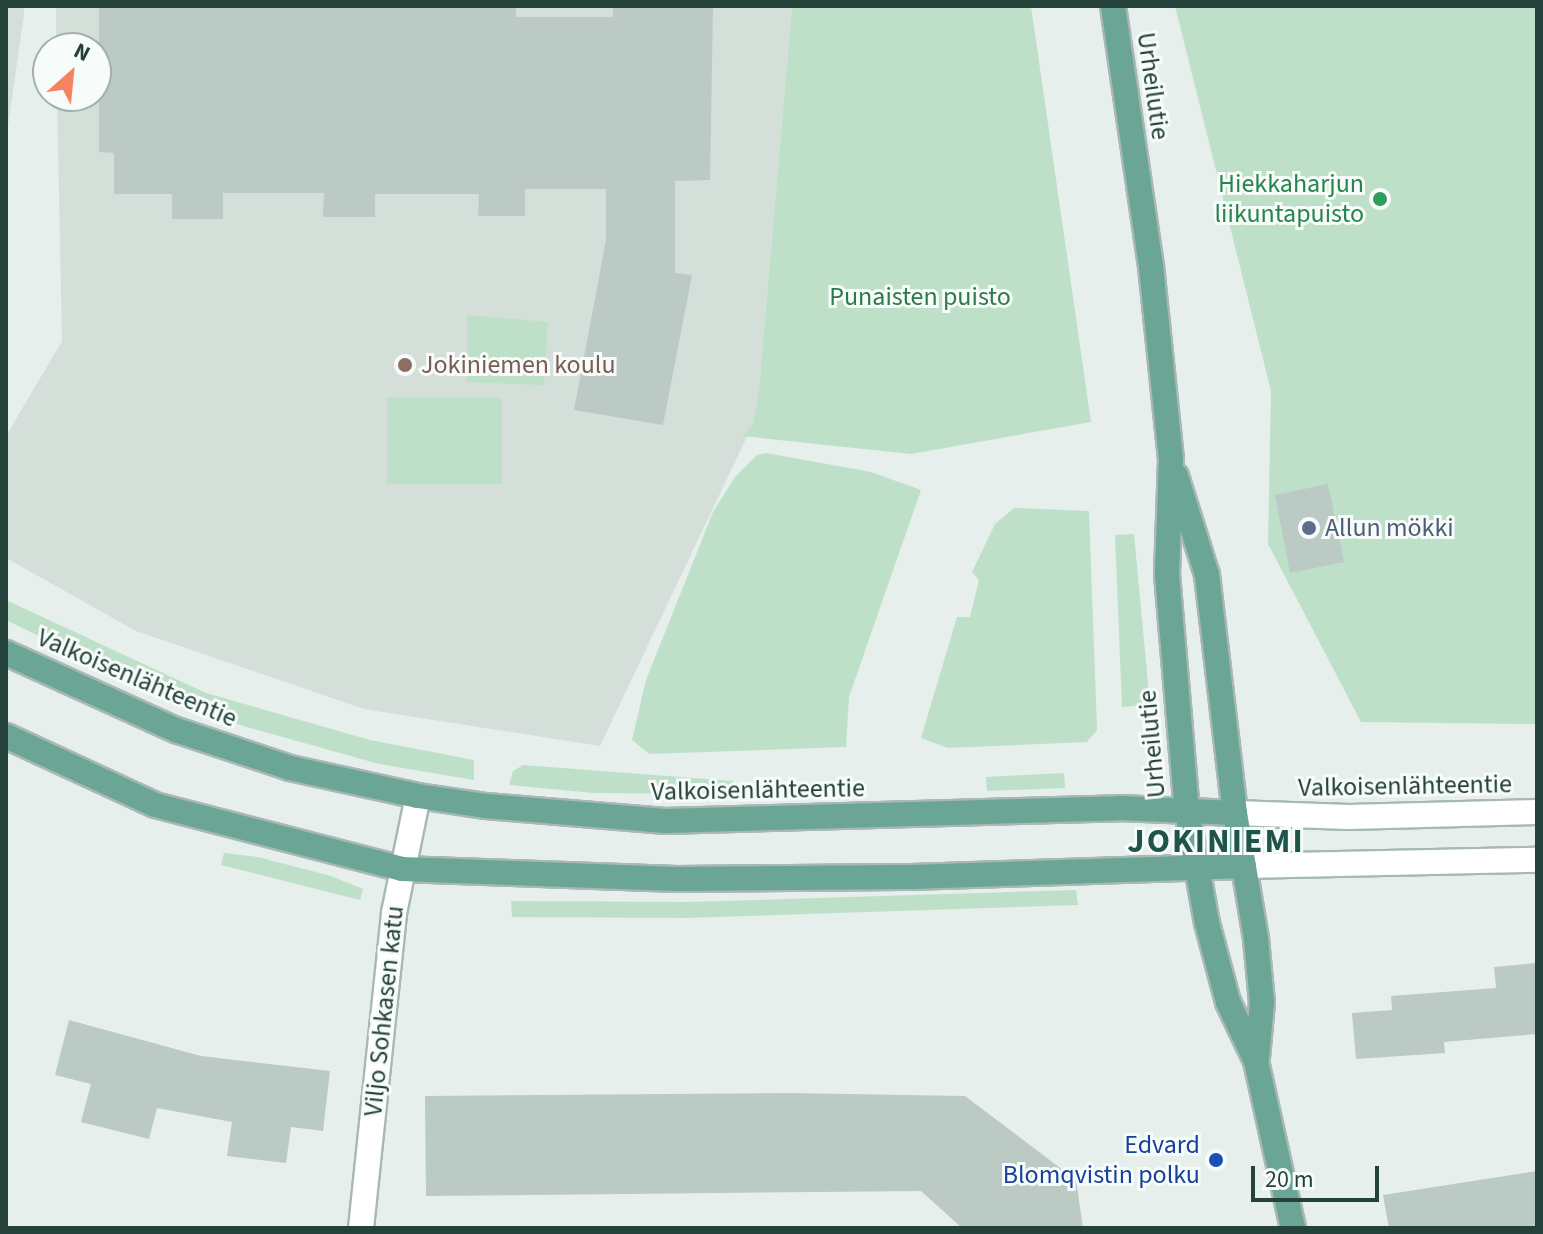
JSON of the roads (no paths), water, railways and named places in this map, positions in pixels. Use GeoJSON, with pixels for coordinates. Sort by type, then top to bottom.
{"type":"FeatureCollection","features":[{"type":"Feature","properties":{"kind":"main road","name":"Urheilutie"},"geometry":{"type":"LineString","coordinates":[[1113,6],[1151,266],[1171,460],[1167,574],[1187,811],[1196,869],[1228,1002],[1256,1061],[1293,1228]]}},
{"type":"Feature","properties":{"kind":"main road","name":"Urheilutie"},"geometry":{"type":"LineString","coordinates":[[1171,460],[1207,575],[1235,813],[1262,1002],[1256,1061]]}},
{"type":"Feature","properties":{"kind":"main road","name":"Valkoisenlähteentie"},"geometry":{"type":"LineString","coordinates":[[6,653],[176,730],[290,768],[418,796],[486,806],[665,821],[1120,808],[1235,813]]}},
{"type":"Feature","properties":{"kind":"main road"},"geometry":{"type":"LineString","coordinates":[[6,736],[155,805],[402,869],[677,879],[1244,866]]}},
{"type":"Feature","properties":{"kind":"street","name":"Viljo Sohkasen katu"},"geometry":{"type":"LineString","coordinates":[[361,1228],[394,913],[418,796]]}},
{"type":"Feature","properties":{"kind":"street","name":"Valkoisenlähteentie"},"geometry":{"type":"LineString","coordinates":[[1235,813],[1359,817],[1537,812]]}},
{"type":"Feature","properties":{"kind":"street"},"geometry":{"type":"LineString","coordinates":[[1244,866],[1537,860]]}},
{"type":"Feature","properties":{"kind":"place","name":"Hiekkaharjun liikuntapuisto"},"geometry":{"type":"Point","coordinates":[1380,199]}},
{"type":"Feature","properties":{"kind":"place","name":"Jokiniemen koulu"},"geometry":{"type":"Point","coordinates":[405,365]}},
{"type":"Feature","properties":{"kind":"place","name":"Allun mökki"},"geometry":{"type":"Point","coordinates":[1309,528]}},
{"type":"Feature","properties":{"kind":"place","name":"Edvard Blomqvistin polku"},"geometry":{"type":"Point","coordinates":[1216,1160]}},
{"type":"Feature","properties":{"kind":"district","name":"JOKINIEMI"},"geometry":{"type":"Point","coordinates":[1216,842]}},
{"type":"Feature","properties":{"kind":"park label","name":"Punaisten puisto"},"geometry":{"type":"Point","coordinates":[920,297]}}]}
